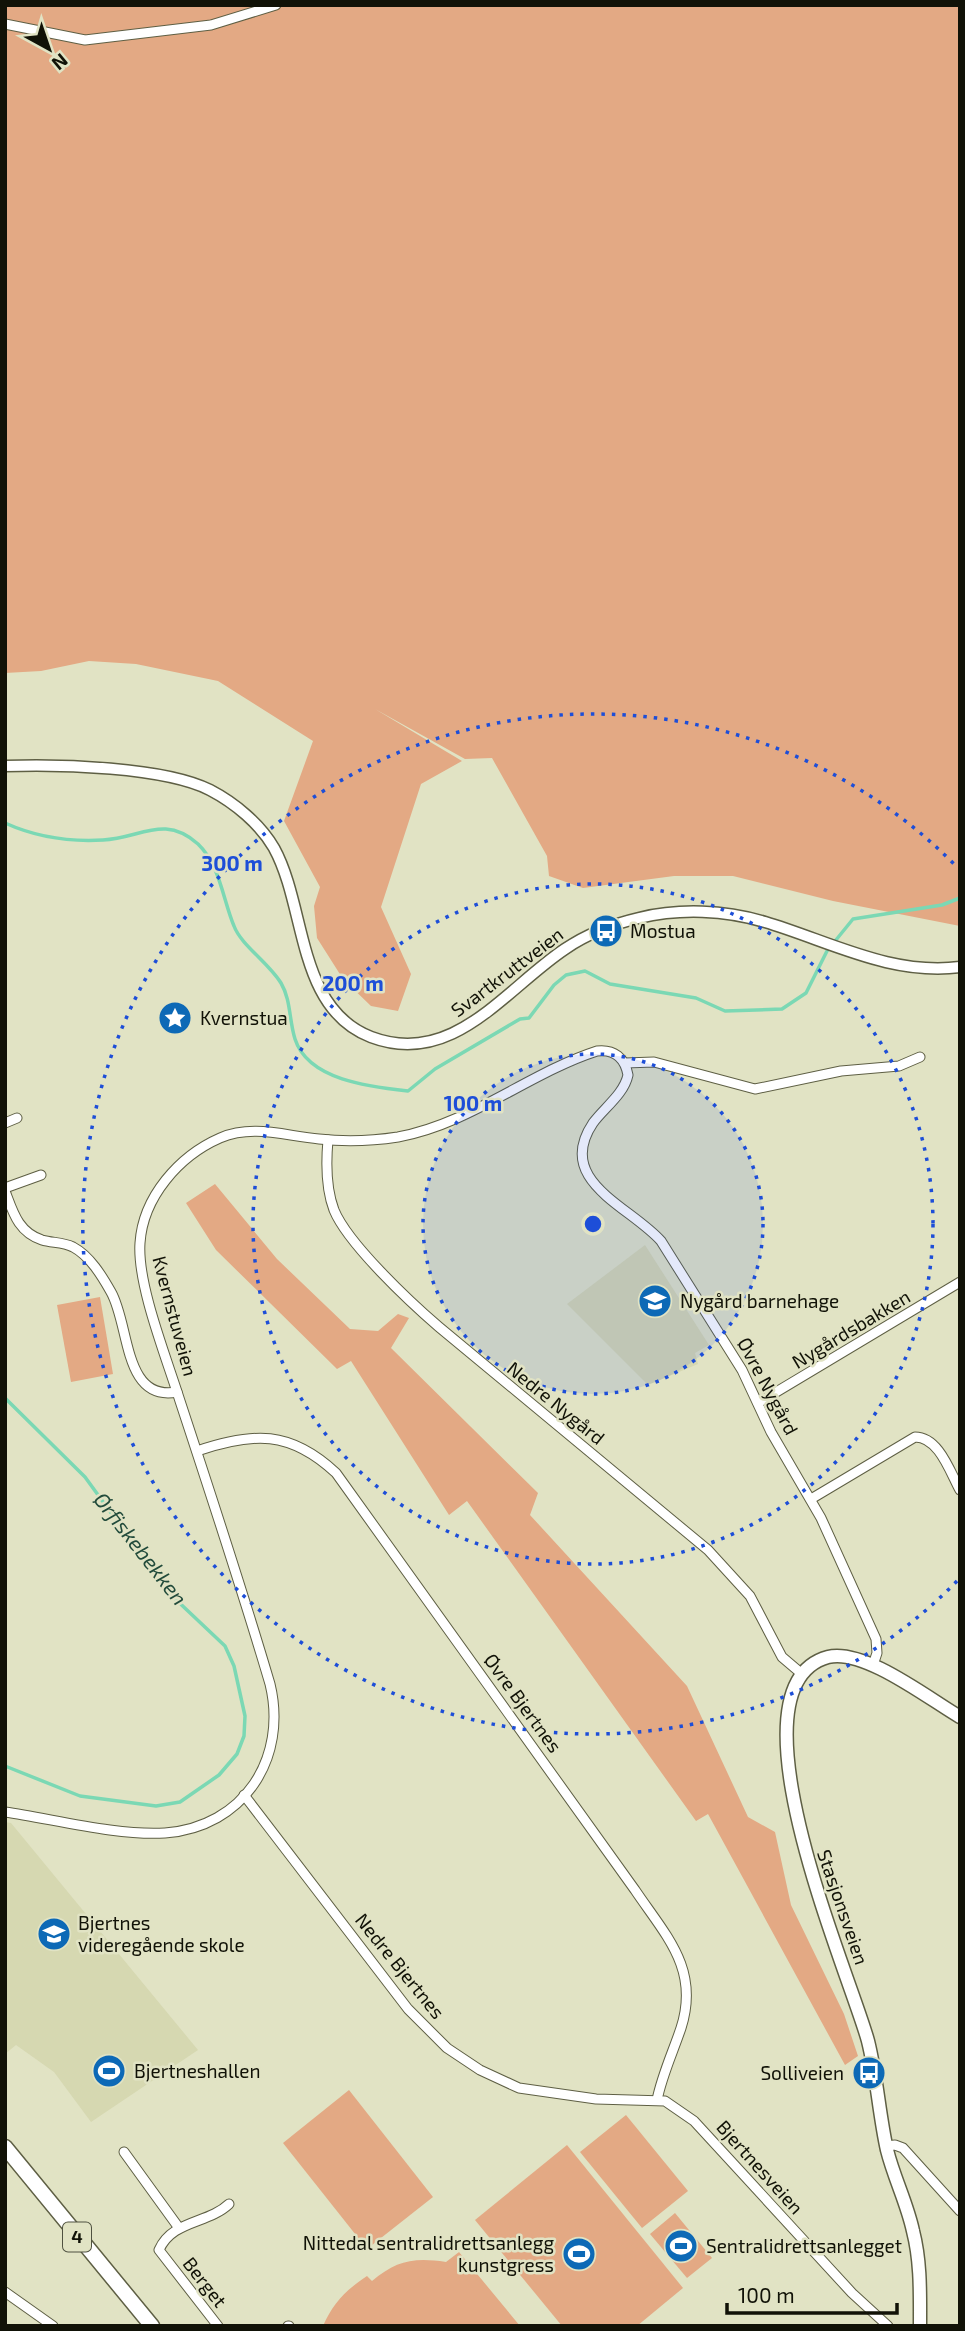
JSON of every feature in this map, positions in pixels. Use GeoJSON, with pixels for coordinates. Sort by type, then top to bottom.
{"type":"FeatureCollection","features":[{"type":"Feature","properties":{"kind":"highway","name":"4"},"geometry":{"type":"LineString","coordinates":[[5,2147],[152,2326]]}},
{"type":"Feature","properties":{"kind":"main road"},"geometry":{"type":"LineString","coordinates":[[802,1674],[821,1660],[837,1656],[873,1665],[960,1717]]}},
{"type":"Feature","properties":{"kind":"main road","name":"Stasjonsveien"},"geometry":{"type":"LineString","coordinates":[[802,1674],[789,1711],[792,1795],[807,1865],[867,2041],[886,2146],[914,2232],[920,2278],[919,2326]]}},
{"type":"Feature","properties":{"kind":"street"},"geometry":{"type":"LineString","coordinates":[[5,24],[85,40],[211,25],[276,5]]}},
{"type":"Feature","properties":{"kind":"street","name":"Svartkruttveien"},"geometry":{"type":"LineString","coordinates":[[5,766],[153,773],[196,784],[232,803],[263,833],[280,862],[314,976],[326,1000],[353,1027],[382,1040],[420,1043],[454,1034],[507,997],[562,950],[589,935],[626,921],[671,913],[711,912],[748,917],[864,956],[918,969],[960,967]]}},
{"type":"Feature","properties":{"kind":"street","name":"Kvernstuveien"},"geometry":{"type":"LineString","coordinates":[[5,1812],[162,1833],[182,1830],[207,1821],[244,1795],[258,1778],[271,1752],[276,1727],[275,1708],[252,1620],[177,1392],[140,1263],[143,1222],[156,1192],[195,1154],[232,1134],[270,1131],[328,1140],[367,1140],[426,1130],[597,1051],[615,1052],[625,1063],[654,1062],[755,1089],[841,1070],[899,1066],[920,1057]]}},
{"type":"Feature","properties":{"kind":"street","name":"Øvre Nygård"},"geometry":{"type":"LineString","coordinates":[[625,1063],[628,1075],[625,1085],[592,1125],[582,1152],[585,1170],[596,1186],[644,1223],[660,1241],[726,1345],[771,1432],[840,1554],[876,1639],[877,1653],[873,1665]]}},
{"type":"Feature","properties":{"kind":"street"},"geometry":{"type":"LineString","coordinates":[[5,1123],[17,1118]]}},
{"type":"Feature","properties":{"kind":"street","name":"Nedre Nygård"},"geometry":{"type":"LineString","coordinates":[[328,1140],[328,1171],[333,1206],[352,1237],[410,1301],[439,1328],[708,1550],[750,1597],[782,1657],[802,1674]]}},
{"type":"Feature","properties":{"kind":"street"},"geometry":{"type":"LineString","coordinates":[[41,1175],[5,1189],[17,1222],[28,1234],[76,1249],[97,1270],[113,1296],[135,1370],[144,1385],[157,1392],[177,1392]]}},
{"type":"Feature","properties":{"kind":"street","name":"Nygårdsbakken"},"geometry":{"type":"LineString","coordinates":[[758,1403],[960,1282]]}},
{"type":"Feature","properties":{"kind":"street","name":"Øvre Bjertnes"},"geometry":{"type":"LineString","coordinates":[[197,1451],[244,1437],[267,1437],[304,1449],[336,1473],[627,1879],[673,1947],[687,1977],[684,2017],[657,2101]]}},
{"type":"Feature","properties":{"kind":"street"},"geometry":{"type":"LineString","coordinates":[[811,1499],[915,1437],[928,1439],[935,1446],[960,1490]]}},
{"type":"Feature","properties":{"kind":"street","name":"Nedre Bjertnes"},"geometry":{"type":"LineString","coordinates":[[244,1795],[395,1993],[447,2048],[495,2078],[531,2091],[596,2099],[657,2101]]}},
{"type":"Feature","properties":{"kind":"street","name":"Bjertnesveien"},"geometry":{"type":"LineString","coordinates":[[657,2101],[673,2105],[694,2121],[852,2293],[888,2326]]}},
{"type":"Feature","properties":{"kind":"street"},"geometry":{"type":"LineString","coordinates":[[886,2146],[903,2148],[960,2211]]}},
{"type":"Feature","properties":{"kind":"street"},"geometry":{"type":"LineString","coordinates":[[124,2151],[179,2228],[219,2212],[229,2204]]}},
{"type":"Feature","properties":{"kind":"street","name":"Berget"},"geometry":{"type":"LineString","coordinates":[[179,2228],[168,2236],[159,2250],[218,2326]]}},
{"type":"Feature","properties":{"kind":"street"},"geometry":{"type":"LineString","coordinates":[[5,2292],[53,2326]]}},
{"type":"Feature","properties":{"kind":"shaded area"},"geometry":{"type":"Polygon","coordinates":[[[5,5],[960,5],[960,926],[833,901],[733,876],[674,876],[583,888],[549,876],[547,856],[492,758],[465,759],[375,709],[462,761],[421,784],[381,907],[411,974],[398,1011],[371,1006],[343,979],[317,938],[314,906],[320,887],[284,821],[313,741],[218,681],[136,664],[89,661],[41,671],[5,673],[5,5]]]}},
{"type":"Feature","properties":{"kind":"shaded area"},"geometry":{"type":"Polygon","coordinates":[[[215,1184],[277,1259],[350,1329],[378,1331],[398,1314],[409,1318],[391,1348],[538,1493],[530,1515],[687,1686],[748,1817],[775,1832],[791,1905],[844,2014],[858,2056],[845,2065],[708,1814],[696,1821],[467,1501],[449,1515],[351,1361],[337,1369],[216,1250],[186,1203],[215,1184]]]}},
{"type":"Feature","properties":{"kind":"shaded area"},"geometry":{"type":"Polygon","coordinates":[[[645,1245],[709,1345],[695,1353],[698,1364],[648,1385],[567,1304],[645,1245]]]}},
{"type":"Feature","properties":{"kind":"shaded area"},"geometry":{"type":"Polygon","coordinates":[[[100,1297],[113,1374],[71,1382],[57,1305],[100,1297]]]}},
{"type":"Feature","properties":{"kind":"shaded area","name":"Bjertnes videregående skole"},"geometry":{"type":"Polygon","coordinates":[[[5,1822],[11,1823],[198,2050],[91,2122],[54,2072],[16,2045],[5,2054],[5,1822]]]}},
{"type":"Feature","properties":{"kind":"shaded area"},"geometry":{"type":"Polygon","coordinates":[[[349,2090],[433,2197],[367,2249],[283,2143],[349,2090]]]}},
{"type":"Feature","properties":{"kind":"shaded area"},"geometry":{"type":"Polygon","coordinates":[[[626,2115],[688,2191],[642,2228],[580,2152],[626,2115]]]}},
{"type":"Feature","properties":{"kind":"shaded area","name":"Nittedal sentralidrettsanlegg kunstgress"},"geometry":{"type":"Polygon","coordinates":[[[567,2145],[683,2288],[637,2326],[562,2326],[475,2220],[567,2145]]]}},
{"type":"Feature","properties":{"kind":"shaded area","name":"Sentralidrettsanlegget"},"geometry":{"type":"Polygon","coordinates":[[[675,2213],[712,2258],[687,2278],[650,2234],[675,2213]]]}},
{"type":"Feature","properties":{"kind":"shaded area"},"geometry":{"type":"Polygon","coordinates":[[[459,2252],[520,2326],[323,2326],[341,2298],[367,2276],[372,2281],[389,2269],[406,2262],[446,2262],[459,2252]]]}},
{"type":"Feature","properties":{"kind":"waterway","name":"Ørfiskebekken"},"geometry":{"type":"LineString","coordinates":[[5,823],[53,838],[78,840],[103,840],[163,829],[186,835],[198,844],[211,862],[238,933],[281,983],[287,996],[295,1039],[302,1053],[313,1064],[342,1079],[408,1091],[435,1069],[520,1019],[529,1018],[554,985],[566,975],[585,971],[610,984],[696,998],[725,1011],[782,1009],[806,993],[827,951],[853,919],[942,905],[960,898]]}},
{"type":"Feature","properties":{"kind":"waterway","name":"Ørfiskebekken"},"geometry":{"type":"LineString","coordinates":[[5,1398],[85,1477],[170,1594],[225,1646],[234,1666],[245,1716],[244,1736],[237,1754],[219,1775],[180,1802],[156,1806],[80,1796],[5,1766]]}},
{"type":"Feature","properties":{"kind":"place","name":"Mostua"},"geometry":{"type":"Point","coordinates":[606,931]}},
{"type":"Feature","properties":{"kind":"place","name":"Kvernstua"},"geometry":{"type":"Point","coordinates":[175,1018]}},
{"type":"Feature","properties":{"kind":"place","name":"Nygård barnehage"},"geometry":{"type":"Point","coordinates":[655,1301]}},
{"type":"Feature","properties":{"kind":"place","name":"Bjertnes videregående skole"},"geometry":{"type":"Point","coordinates":[54,1934]}},
{"type":"Feature","properties":{"kind":"place","name":"Bjertneshallen"},"geometry":{"type":"Point","coordinates":[109,2071]}},
{"type":"Feature","properties":{"kind":"place","name":"Solliveien"},"geometry":{"type":"Point","coordinates":[869,2073]}},
{"type":"Feature","properties":{"kind":"place","name":"Sentralidrettsanlegget"},"geometry":{"type":"Point","coordinates":[681,2246]}},
{"type":"Feature","properties":{"kind":"place","name":"Nittedal sentralidrettsanlegg kunstgress"},"geometry":{"type":"Point","coordinates":[579,2254]}}]}
